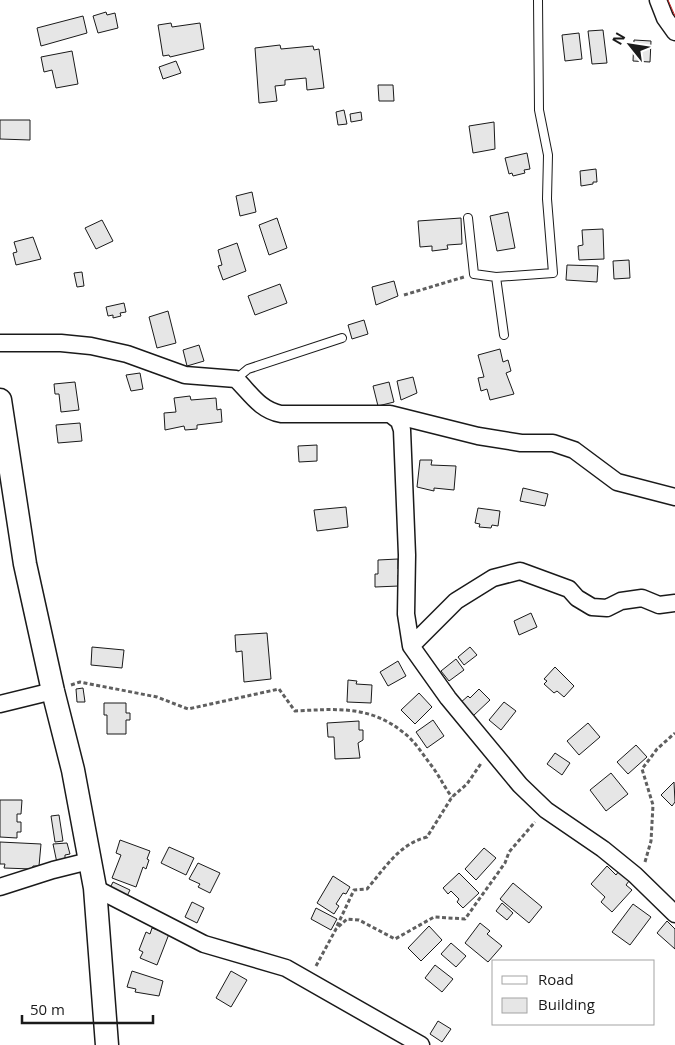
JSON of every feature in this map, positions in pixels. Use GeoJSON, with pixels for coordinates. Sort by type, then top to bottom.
{"type":"FeatureCollection","features":[{"type":"Feature","properties":{"kind":"street"},"geometry":{"type":"LineString","coordinates":[[658,0],[665,18],[675,32]]}},
{"type":"Feature","properties":{"kind":"street"},"geometry":{"type":"LineString","coordinates":[[0,343],[61,343],[91,346],[127,354],[185,375],[236,379],[269,412],[281,414],[390,414],[487,437],[521,443],[553,443],[574,450],[617,482],[675,497]]}},
{"type":"Feature","properties":{"kind":"street"},"geometry":{"type":"LineString","coordinates":[[0,400],[26,564],[53,691],[73,770],[95,888],[107,1045]]}},
{"type":"Feature","properties":{"kind":"street"},"geometry":{"type":"LineString","coordinates":[[390,414],[399,421],[402,430],[407,555],[406,614],[411,646],[448,698],[489,750],[520,785],[546,810],[603,849],[635,875],[675,914]]}},
{"type":"Feature","properties":{"kind":"street"},"geometry":{"type":"LineString","coordinates":[[411,646],[456,601],[493,578],[520,571],[569,588],[578,598],[592,607],[606,608],[621,601],[642,598],[659,604],[675,602]]}},
{"type":"Feature","properties":{"kind":"street"},"geometry":{"type":"LineString","coordinates":[[0,704],[53,691]]}},
{"type":"Feature","properties":{"kind":"street"},"geometry":{"type":"LineString","coordinates":[[0,887],[89,861]]}},
{"type":"Feature","properties":{"kind":"street"},"geometry":{"type":"LineString","coordinates":[[95,888],[204,944],[286,968],[421,1045]]}},
{"type":"Feature","properties":{"kind":"lane"},"geometry":{"type":"LineString","coordinates":[[468,218],[474,274],[496,277],[553,273],[547,200],[548,155],[539,110],[538,0]]}},
{"type":"Feature","properties":{"kind":"lane"},"geometry":{"type":"LineString","coordinates":[[496,277],[504,335]]}},
{"type":"Feature","properties":{"kind":"lane"},"geometry":{"type":"LineString","coordinates":[[236,379],[248,369],[342,338]]}},
{"type":"Feature","properties":{"kind":"path"},"geometry":{"type":"LineString","coordinates":[[404,295],[474,274]]}},
{"type":"Feature","properties":{"kind":"path"},"geometry":{"type":"LineString","coordinates":[[53,691],[80,682],[157,697],[188,709],[279,689],[295,711],[351,709],[374,715],[405,733],[433,767],[443,786],[452,797]]}},
{"type":"Feature","properties":{"kind":"path"},"geometry":{"type":"LineString","coordinates":[[635,875],[645,866],[651,841],[653,805],[642,769],[657,749],[675,733]]}},
{"type":"Feature","properties":{"kind":"path"},"geometry":{"type":"LineString","coordinates":[[310,981],[354,890],[367,889],[400,850],[414,840],[427,837],[452,797],[467,784],[489,750]]}},
{"type":"Feature","properties":{"kind":"path"},"geometry":{"type":"LineString","coordinates":[[336,929],[347,919],[359,920],[395,939],[434,917],[465,920],[505,863],[509,852],[546,810]]}},
{"type":"Feature","properties":{"kind":"building"},"geometry":{"type":"Polygon","coordinates":[[[106,12],[107,15],[115,13],[118,28],[98,33],[93,16],[106,12]]]}},
{"type":"Feature","properties":{"kind":"building"},"geometry":{"type":"Polygon","coordinates":[[[83,16],[87,33],[41,46],[37,28],[83,16]]]}},
{"type":"Feature","properties":{"kind":"building"},"geometry":{"type":"Polygon","coordinates":[[[171,23],[172,27],[200,23],[204,49],[170,57],[169,55],[163,56],[158,25],[171,23]]]}},
{"type":"Feature","properties":{"kind":"building"},"geometry":{"type":"Polygon","coordinates":[[[603,30],[607,63],[592,64],[588,31],[603,30]]]}},
{"type":"Feature","properties":{"kind":"building"},"geometry":{"type":"Polygon","coordinates":[[[579,33],[582,59],[565,61],[562,35],[579,33]]]}},
{"type":"Feature","properties":{"kind":"building"},"geometry":{"type":"Polygon","coordinates":[[[634,40],[651,41],[650,62],[633,61],[634,40]]]}},
{"type":"Feature","properties":{"kind":"building"},"geometry":{"type":"Polygon","coordinates":[[[280,45],[281,49],[313,46],[314,50],[319,49],[324,88],[307,90],[306,78],[285,80],[285,85],[275,86],[277,101],[259,103],[255,48],[280,45]]]}},
{"type":"Feature","properties":{"kind":"building"},"geometry":{"type":"Polygon","coordinates":[[[72,51],[78,84],[56,88],[52,70],[44,72],[41,57],[72,51]]]}},
{"type":"Feature","properties":{"kind":"building"},"geometry":{"type":"Polygon","coordinates":[[[176,61],[181,73],[163,79],[159,67],[176,61]]]}},
{"type":"Feature","properties":{"kind":"building"},"geometry":{"type":"Polygon","coordinates":[[[378,85],[393,85],[394,101],[379,101],[378,85]]]}},
{"type":"Feature","properties":{"kind":"building"},"geometry":{"type":"Polygon","coordinates":[[[344,110],[347,124],[338,125],[336,112],[344,110]]]}},
{"type":"Feature","properties":{"kind":"building"},"geometry":{"type":"Polygon","coordinates":[[[361,112],[362,120],[351,122],[350,114],[361,112]]]}},
{"type":"Feature","properties":{"kind":"building"},"geometry":{"type":"Polygon","coordinates":[[[0,120],[30,120],[30,140],[0,139],[0,120]]]}},
{"type":"Feature","properties":{"kind":"building"},"geometry":{"type":"Polygon","coordinates":[[[494,122],[495,149],[473,153],[469,126],[494,122]]]}},
{"type":"Feature","properties":{"kind":"building"},"geometry":{"type":"Polygon","coordinates":[[[527,153],[530,169],[524,170],[525,173],[513,176],[512,173],[509,174],[505,158],[527,153]]]}},
{"type":"Feature","properties":{"kind":"building"},"geometry":{"type":"Polygon","coordinates":[[[596,169],[597,182],[581,186],[580,171],[596,169]]]}},
{"type":"Feature","properties":{"kind":"building"},"geometry":{"type":"Polygon","coordinates":[[[252,192],[256,212],[240,216],[236,196],[252,192]]]}},
{"type":"Feature","properties":{"kind":"building"},"geometry":{"type":"Polygon","coordinates":[[[508,212],[515,248],[497,251],[490,216],[508,212]]]}},
{"type":"Feature","properties":{"kind":"building"},"geometry":{"type":"Polygon","coordinates":[[[277,218],[287,248],[269,255],[259,225],[277,218]]]}},
{"type":"Feature","properties":{"kind":"building"},"geometry":{"type":"Polygon","coordinates":[[[461,218],[462,244],[447,245],[448,249],[432,251],[432,246],[420,247],[418,221],[461,218]]]}},
{"type":"Feature","properties":{"kind":"building"},"geometry":{"type":"Polygon","coordinates":[[[102,220],[113,241],[96,249],[85,228],[102,220]]]}},
{"type":"Feature","properties":{"kind":"building"},"geometry":{"type":"Polygon","coordinates":[[[603,229],[604,259],[579,260],[578,246],[583,245],[582,230],[603,229]]]}},
{"type":"Feature","properties":{"kind":"building"},"geometry":{"type":"Polygon","coordinates":[[[33,237],[41,259],[16,265],[13,253],[17,252],[14,242],[33,237]]]}},
{"type":"Feature","properties":{"kind":"building"},"geometry":{"type":"Polygon","coordinates":[[[237,243],[246,271],[223,280],[218,266],[222,265],[218,250],[237,243]]]}},
{"type":"Feature","properties":{"kind":"building"},"geometry":{"type":"Polygon","coordinates":[[[629,260],[630,278],[614,279],[613,261],[629,260]]]}},
{"type":"Feature","properties":{"kind":"building"},"geometry":{"type":"Polygon","coordinates":[[[567,265],[598,266],[597,282],[566,280],[567,265]]]}},
{"type":"Feature","properties":{"kind":"building"},"geometry":{"type":"Polygon","coordinates":[[[82,272],[84,286],[77,287],[74,273],[82,272]]]}},
{"type":"Feature","properties":{"kind":"building"},"geometry":{"type":"Polygon","coordinates":[[[394,281],[398,296],[376,305],[372,287],[394,281]]]}},
{"type":"Feature","properties":{"kind":"building"},"geometry":{"type":"Polygon","coordinates":[[[280,284],[287,303],[255,315],[248,296],[280,284]]]}},
{"type":"Feature","properties":{"kind":"building"},"geometry":{"type":"Polygon","coordinates":[[[124,303],[126,312],[120,313],[121,316],[113,318],[113,315],[108,316],[106,307],[124,303]]]}},
{"type":"Feature","properties":{"kind":"building"},"geometry":{"type":"Polygon","coordinates":[[[168,311],[176,343],[157,348],[149,317],[168,311]]]}},
{"type":"Feature","properties":{"kind":"building"},"geometry":{"type":"Polygon","coordinates":[[[364,320],[368,334],[352,339],[348,325],[364,320]]]}},
{"type":"Feature","properties":{"kind":"building"},"geometry":{"type":"Polygon","coordinates":[[[199,345],[204,361],[187,366],[183,350],[199,345]]]}},
{"type":"Feature","properties":{"kind":"building"},"geometry":{"type":"Polygon","coordinates":[[[500,349],[503,362],[508,360],[511,371],[506,373],[514,394],[490,400],[487,389],[481,391],[478,378],[484,377],[478,355],[500,349]]]}},
{"type":"Feature","properties":{"kind":"building"},"geometry":{"type":"Polygon","coordinates":[[[140,373],[143,389],[131,391],[126,375],[140,373]]]}},
{"type":"Feature","properties":{"kind":"building"},"geometry":{"type":"Polygon","coordinates":[[[413,377],[417,393],[401,400],[397,381],[413,377]]]}},
{"type":"Feature","properties":{"kind":"building"},"geometry":{"type":"Polygon","coordinates":[[[75,382],[79,410],[61,412],[59,394],[55,394],[54,384],[75,382]]]}},
{"type":"Feature","properties":{"kind":"building"},"geometry":{"type":"Polygon","coordinates":[[[389,382],[394,402],[378,406],[373,386],[389,382]]]}},
{"type":"Feature","properties":{"kind":"building"},"geometry":{"type":"Polygon","coordinates":[[[190,396],[191,400],[216,398],[217,410],[221,409],[222,422],[197,425],[197,429],[185,430],[184,426],[165,430],[164,413],[176,412],[174,398],[190,396]]]}},
{"type":"Feature","properties":{"kind":"building"},"geometry":{"type":"Polygon","coordinates":[[[80,423],[82,441],[58,443],[56,425],[80,423]]]}},
{"type":"Feature","properties":{"kind":"building"},"geometry":{"type":"Polygon","coordinates":[[[317,445],[317,461],[299,462],[298,446],[317,445]]]}},
{"type":"Feature","properties":{"kind":"building"},"geometry":{"type":"Polygon","coordinates":[[[420,460],[432,460],[431,465],[456,466],[454,490],[434,488],[434,491],[417,487],[420,460]]]}},
{"type":"Feature","properties":{"kind":"building"},"geometry":{"type":"Polygon","coordinates":[[[523,488],[548,494],[545,506],[520,501],[523,488]]]}},
{"type":"Feature","properties":{"kind":"building"},"geometry":{"type":"Polygon","coordinates":[[[346,507],[348,527],[317,531],[314,510],[346,507]]]}},
{"type":"Feature","properties":{"kind":"building"},"geometry":{"type":"Polygon","coordinates":[[[478,508],[500,511],[498,526],[492,525],[491,528],[479,527],[480,524],[475,523],[478,508]]]}},
{"type":"Feature","properties":{"kind":"building"},"geometry":{"type":"Polygon","coordinates":[[[398,559],[398,569],[402,569],[402,575],[398,575],[399,586],[375,587],[375,574],[378,574],[378,560],[398,559]]]}},
{"type":"Feature","properties":{"kind":"building"},"geometry":{"type":"Polygon","coordinates":[[[531,613],[537,627],[519,635],[514,621],[531,613]]]}},
{"type":"Feature","properties":{"kind":"building"},"geometry":{"type":"Polygon","coordinates":[[[267,633],[271,679],[244,682],[242,651],[236,652],[235,635],[267,633]]]}},
{"type":"Feature","properties":{"kind":"building"},"geometry":{"type":"Polygon","coordinates":[[[92,647],[124,650],[122,668],[91,665],[92,647]]]}},
{"type":"Feature","properties":{"kind":"building"},"geometry":{"type":"Polygon","coordinates":[[[470,647],[477,655],[464,665],[458,657],[470,647]]]}},
{"type":"Feature","properties":{"kind":"building"},"geometry":{"type":"Polygon","coordinates":[[[456,659],[464,670],[449,681],[441,671],[456,659]]]}},
{"type":"Feature","properties":{"kind":"building"},"geometry":{"type":"Polygon","coordinates":[[[398,661],[406,676],[388,686],[380,672],[398,661]]]}},
{"type":"Feature","properties":{"kind":"building"},"geometry":{"type":"Polygon","coordinates":[[[555,667],[574,686],[564,697],[557,691],[554,693],[544,684],[547,681],[544,679],[555,667]]]}},
{"type":"Feature","properties":{"kind":"building"},"geometry":{"type":"Polygon","coordinates":[[[348,680],[357,681],[356,684],[372,685],[371,703],[347,702],[348,680]]]}},
{"type":"Feature","properties":{"kind":"building"},"geometry":{"type":"Polygon","coordinates":[[[83,688],[85,702],[77,702],[76,689],[83,688]]]}},
{"type":"Feature","properties":{"kind":"building"},"geometry":{"type":"Polygon","coordinates":[[[479,689],[490,700],[473,716],[460,703],[468,696],[470,698],[479,689]]]}},
{"type":"Feature","properties":{"kind":"building"},"geometry":{"type":"Polygon","coordinates":[[[419,693],[432,707],[415,724],[401,710],[419,693]]]}},
{"type":"Feature","properties":{"kind":"building"},"geometry":{"type":"Polygon","coordinates":[[[504,702],[516,711],[501,730],[489,720],[504,702]]]}},
{"type":"Feature","properties":{"kind":"building"},"geometry":{"type":"Polygon","coordinates":[[[104,703],[126,703],[126,713],[130,713],[130,720],[126,720],[126,734],[107,734],[107,715],[104,715],[104,703]]]}},
{"type":"Feature","properties":{"kind":"building"},"geometry":{"type":"Polygon","coordinates":[[[433,720],[444,736],[427,748],[416,732],[433,720]]]}},
{"type":"Feature","properties":{"kind":"building"},"geometry":{"type":"Polygon","coordinates":[[[359,721],[359,730],[363,730],[363,740],[358,743],[360,758],[335,759],[334,737],[328,737],[327,723],[359,721]]]}},
{"type":"Feature","properties":{"kind":"building"},"geometry":{"type":"Polygon","coordinates":[[[588,723],[600,737],[579,755],[567,741],[588,723]]]}},
{"type":"Feature","properties":{"kind":"building"},"geometry":{"type":"Polygon","coordinates":[[[636,745],[647,757],[628,774],[617,762],[636,745]]]}},
{"type":"Feature","properties":{"kind":"building"},"geometry":{"type":"Polygon","coordinates":[[[555,753],[570,763],[562,775],[547,764],[555,753]]]}},
{"type":"Feature","properties":{"kind":"building"},"geometry":{"type":"Polygon","coordinates":[[[611,773],[628,794],[606,811],[590,790],[611,773]]]}},
{"type":"Feature","properties":{"kind":"building"},"geometry":{"type":"Polygon","coordinates":[[[674,782],[675,802],[672,806],[661,795],[674,782]]]}},
{"type":"Feature","properties":{"kind":"building"},"geometry":{"type":"Polygon","coordinates":[[[0,800],[22,800],[21,814],[17,814],[17,822],[21,822],[21,832],[17,832],[17,838],[0,837],[0,800]]]}},
{"type":"Feature","properties":{"kind":"building"},"geometry":{"type":"Polygon","coordinates":[[[59,815],[63,841],[55,842],[51,816],[59,815]]]}},
{"type":"Feature","properties":{"kind":"building"},"geometry":{"type":"Polygon","coordinates":[[[120,840],[150,851],[146,869],[143,867],[136,887],[112,878],[121,855],[116,853],[120,840]]]}},
{"type":"Feature","properties":{"kind":"building"},"geometry":{"type":"Polygon","coordinates":[[[0,842],[41,844],[39,866],[33,866],[32,869],[4,868],[5,864],[0,864],[0,842]]]}},
{"type":"Feature","properties":{"kind":"building"},"geometry":{"type":"Polygon","coordinates":[[[67,843],[70,854],[65,855],[65,862],[57,863],[53,844],[67,843]]]}},
{"type":"Feature","properties":{"kind":"building"},"geometry":{"type":"Polygon","coordinates":[[[169,847],[194,858],[186,875],[161,863],[169,847]]]}},
{"type":"Feature","properties":{"kind":"building"},"geometry":{"type":"Polygon","coordinates":[[[484,848],[496,858],[476,880],[465,869],[484,848]]]}},
{"type":"Feature","properties":{"kind":"building"},"geometry":{"type":"Polygon","coordinates":[[[198,863],[220,873],[210,893],[198,887],[200,884],[189,879],[198,863]]]}},
{"type":"Feature","properties":{"kind":"building"},"geometry":{"type":"Polygon","coordinates":[[[607,866],[616,875],[619,871],[629,881],[626,885],[632,890],[612,912],[601,902],[605,897],[591,884],[607,866]]]}},
{"type":"Feature","properties":{"kind":"building"},"geometry":{"type":"Polygon","coordinates":[[[459,873],[479,893],[463,908],[457,902],[459,899],[451,891],[448,894],[443,888],[459,873]]]}},
{"type":"Feature","properties":{"kind":"building"},"geometry":{"type":"Polygon","coordinates":[[[333,876],[350,887],[346,894],[343,893],[336,904],[339,906],[334,914],[317,903],[333,876]]]}},
{"type":"Feature","properties":{"kind":"building"},"geometry":{"type":"Polygon","coordinates":[[[113,882],[130,890],[126,898],[109,890],[113,882]]]}},
{"type":"Feature","properties":{"kind":"building"},"geometry":{"type":"Polygon","coordinates":[[[513,883],[542,907],[529,923],[500,899],[513,883]]]}},
{"type":"Feature","properties":{"kind":"building"},"geometry":{"type":"Polygon","coordinates":[[[192,902],[204,908],[197,923],[185,917],[192,902]]]}},
{"type":"Feature","properties":{"kind":"building"},"geometry":{"type":"Polygon","coordinates":[[[502,903],[513,913],[507,920],[496,911],[502,903]]]}},
{"type":"Feature","properties":{"kind":"building"},"geometry":{"type":"Polygon","coordinates":[[[633,904],[651,917],[630,945],[612,932],[633,904]]]}},
{"type":"Feature","properties":{"kind":"building"},"geometry":{"type":"Polygon","coordinates":[[[316,908],[337,919],[331,930],[311,919],[316,908]]]}},
{"type":"Feature","properties":{"kind":"building"},"geometry":{"type":"Polygon","coordinates":[[[667,921],[675,929],[675,949],[657,933],[667,921]]]}},
{"type":"Feature","properties":{"kind":"building"},"geometry":{"type":"Polygon","coordinates":[[[480,923],[490,931],[487,934],[502,946],[488,962],[465,943],[480,923]]]}},
{"type":"Feature","properties":{"kind":"building"},"geometry":{"type":"Polygon","coordinates":[[[429,926],[442,940],[421,961],[408,948],[429,926]]]}},
{"type":"Feature","properties":{"kind":"building"},"geometry":{"type":"Polygon","coordinates":[[[152,928],[169,934],[157,965],[140,958],[143,952],[139,950],[146,932],[150,934],[152,928]]]}},
{"type":"Feature","properties":{"kind":"building"},"geometry":{"type":"Polygon","coordinates":[[[451,943],[466,956],[456,967],[441,954],[451,943]]]}},
{"type":"Feature","properties":{"kind":"building"},"geometry":{"type":"Polygon","coordinates":[[[435,965],[453,979],[442,992],[425,978],[435,965]]]}},
{"type":"Feature","properties":{"kind":"building"},"geometry":{"type":"Polygon","coordinates":[[[132,971],[163,981],[159,996],[135,992],[136,989],[127,987],[132,971]]]}},
{"type":"Feature","properties":{"kind":"building"},"geometry":{"type":"Polygon","coordinates":[[[231,971],[247,980],[231,1007],[216,998],[231,971]]]}},
{"type":"Feature","properties":{"kind":"building"},"geometry":{"type":"Polygon","coordinates":[[[438,1021],[451,1029],[442,1042],[430,1034],[438,1021]]]}},
{"type":"Feature","properties":{"kind":"power"},"geometry":{"type":"LineString","coordinates":[[668,0],[675,16]]}}]}
